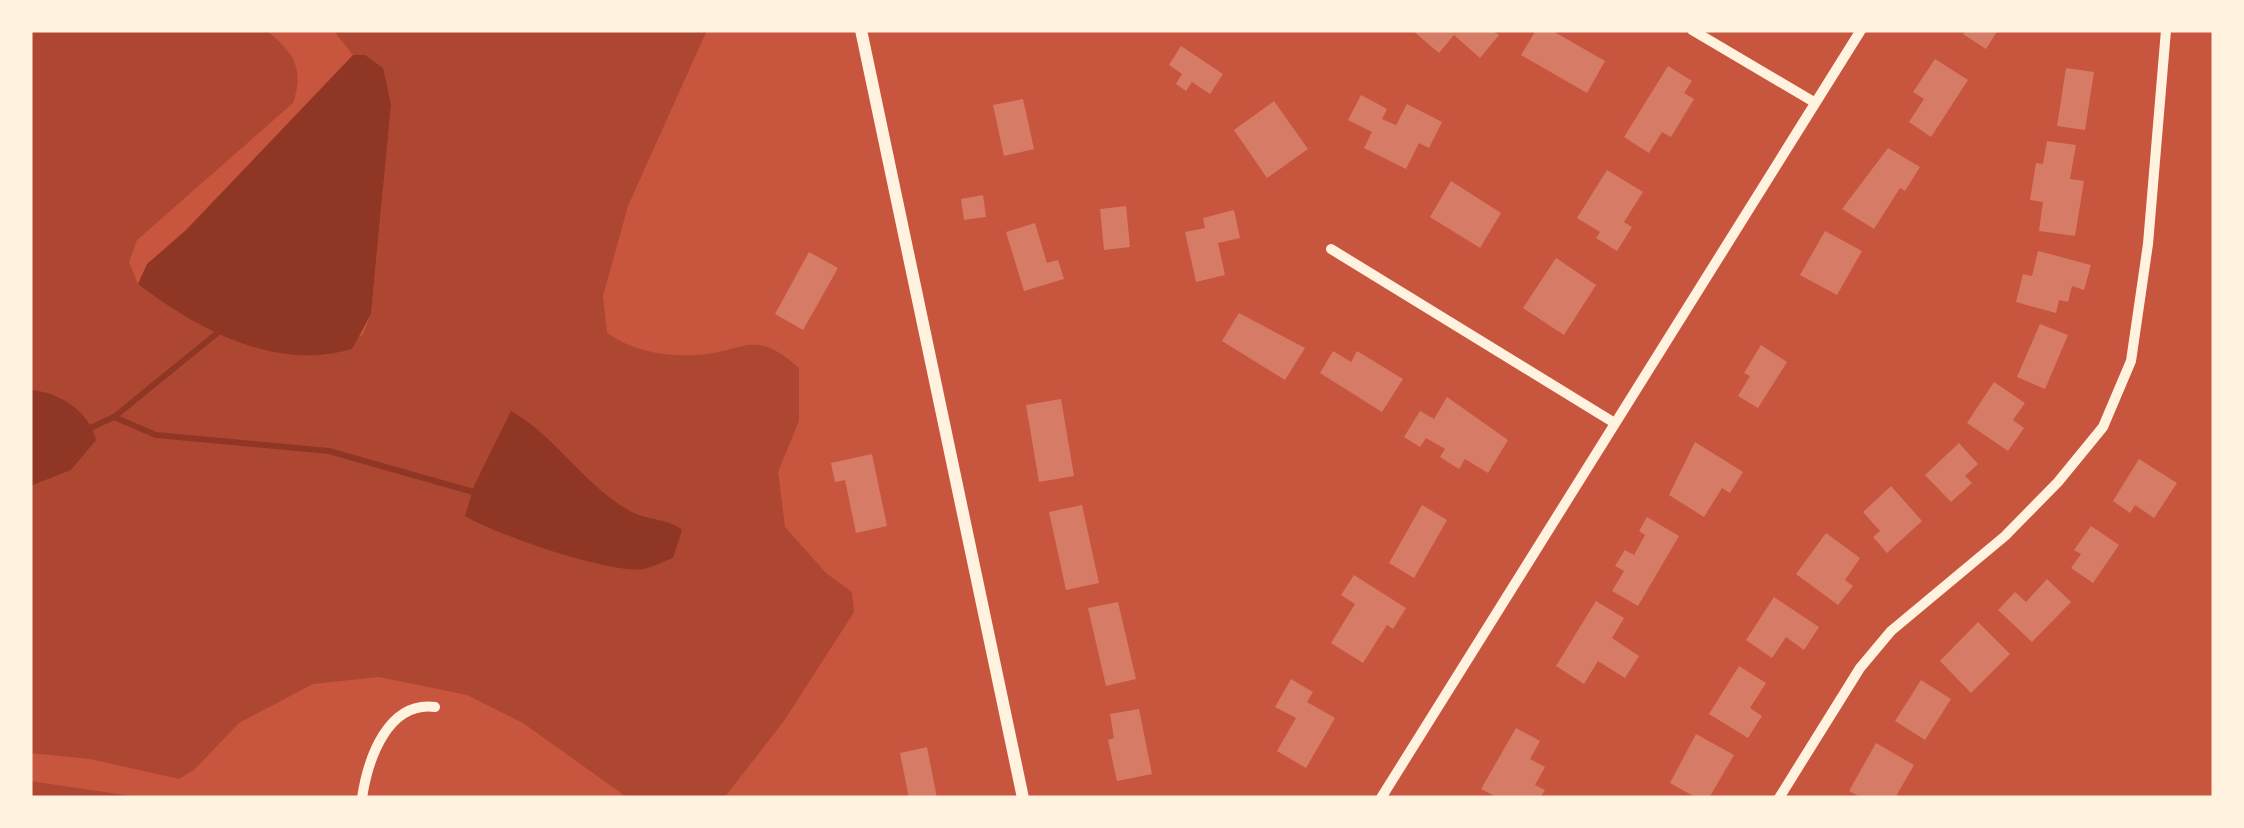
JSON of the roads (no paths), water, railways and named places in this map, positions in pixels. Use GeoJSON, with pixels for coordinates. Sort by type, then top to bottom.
{"type":"FeatureCollection","features":[{"type":"Feature","properties":{"kind":"street"},"geometry":{"type":"LineString","coordinates":[[861,30],[1023,798]]}},
{"type":"Feature","properties":{"kind":"street"},"geometry":{"type":"LineString","coordinates":[[1692,30],[1814,102]]}},
{"type":"Feature","properties":{"kind":"street"},"geometry":{"type":"LineString","coordinates":[[1381,798],[1862,30]]}},
{"type":"Feature","properties":{"kind":"street"},"geometry":{"type":"LineString","coordinates":[[1779,798],[1860,668],[1891,631],[2005,536],[2058,482],[2103,427],[2131,362],[2150,226],[2166,30]]}},
{"type":"Feature","properties":{"kind":"street"},"geometry":{"type":"LineString","coordinates":[[1331,249],[1613,422]]}},
{"type":"Feature","properties":{"kind":"street"},"geometry":{"type":"LineString","coordinates":[[362,798],[368,774],[394,718],[415,706],[435,707]]}},
{"type":"Feature","properties":{"kind":"waterway"},"geometry":{"type":"LineString","coordinates":[[88,429],[114,417],[221,330]]}},
{"type":"Feature","properties":{"kind":"waterway"},"geometry":{"type":"LineString","coordinates":[[114,417],[156,435],[329,451],[477,493]]}}]}
